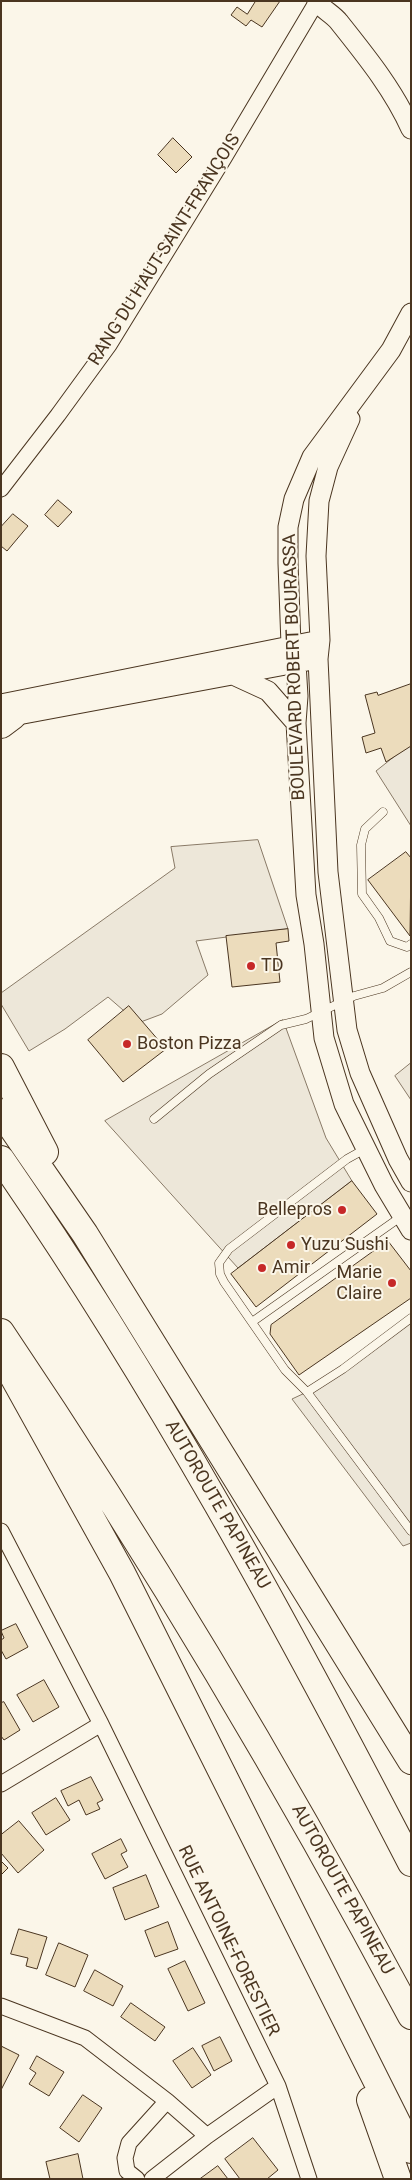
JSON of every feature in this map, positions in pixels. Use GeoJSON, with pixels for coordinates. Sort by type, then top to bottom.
{"type":"FeatureCollection","features":[{"type":"Feature","properties":{"kind":"highway"},"geometry":{"type":"LineString","coordinates":[[1,1067],[15,1091],[86,1234]]}},
{"type":"Feature","properties":{"kind":"highway"},"geometry":{"type":"LineString","coordinates":[[1,1112],[86,1234],[411,1761]]}},
{"type":"Feature","properties":{"kind":"highway","name":"AUTOROUTE PAPINEAU"},"geometry":{"type":"LineString","coordinates":[[1,1159],[97,1303],[204,1479],[301,1653],[411,1863]]}},
{"type":"Feature","properties":{"kind":"highway","name":"AUTOROUTE PAPINEAU"},"geometry":{"type":"LineString","coordinates":[[1,1332],[124,1517],[201,1642],[304,1820],[411,2016]]}},
{"type":"Feature","properties":{"kind":"highway"},"geometry":{"type":"LineString","coordinates":[[1,1355],[122,1574],[411,2150]]}},
{"type":"Feature","properties":{"kind":"highway"},"geometry":{"type":"LineString","coordinates":[[333,1996],[398,2179]]}},
{"type":"Feature","properties":{"kind":"street","name":"RANG DU HAUT-SAINT-FRANÇOIS"},"geometry":{"type":"LineString","coordinates":[[1,489],[109,345],[178,234],[316,2],[336,18],[375,68],[397,102],[411,129]]}},
{"type":"Feature","properties":{"kind":"street"},"geometry":{"type":"LineString","coordinates":[[366,386],[391,350],[411,313]]}},
{"type":"Feature","properties":{"kind":"street","name":"BOULEVARD ROBERT BOURASSA"},"geometry":{"type":"LineString","coordinates":[[366,386],[334,451],[318,501],[316,556],[320,640],[318,659],[328,872],[347,1030],[360,1073],[398,1158],[411,1182]]}},
{"type":"Feature","properties":{"kind":"street","name":"BOULEVARD ROBERT BOURASSA"},"geometry":{"type":"LineString","coordinates":[[366,386],[315,451],[305,469],[294,499],[288,527],[294,654],[298,696],[296,723],[306,895],[314,944],[324,1038],[338,1086],[365,1149],[406,1223]]}},
{"type":"Feature","properties":{"kind":"street"},"geometry":{"type":"LineString","coordinates":[[4,716],[231,674],[294,654],[320,640]]}},
{"type":"Feature","properties":{"kind":"street"},"geometry":{"type":"LineString","coordinates":[[4,716],[294,654],[318,659]]}},
{"type":"Feature","properties":{"kind":"street"},"geometry":{"type":"LineString","coordinates":[[231,674],[268,691],[296,723]]}},
{"type":"Feature","properties":{"kind":"street","name":"RUE ANTOINE-FORESTIER"},"geometry":{"type":"LineString","coordinates":[[1,1531],[101,1724],[278,2086],[309,2179]]}},
{"type":"Feature","properties":{"kind":"street"},"geometry":{"type":"LineString","coordinates":[[1,1784],[101,1724]]}},
{"type":"Feature","properties":{"kind":"street"},"geometry":{"type":"LineString","coordinates":[[1,2006],[85,2038],[167,2101],[207,2136]]}},
{"type":"Feature","properties":{"kind":"street"},"geometry":{"type":"LineString","coordinates":[[152,2179],[207,2136],[278,2086]]}},
{"type":"Feature","properties":{"kind":"street"},"geometry":{"type":"LineString","coordinates":[[137,2179],[127,2171],[125,2158],[129,2143],[167,2101]]}},
{"type":"Feature","properties":{"kind":"lane"},"geometry":{"type":"LineString","coordinates":[[383,812],[365,829],[361,845],[362,894],[379,918],[390,941],[407,947],[411,944]]}},
{"type":"Feature","properties":{"kind":"lane"},"geometry":{"type":"LineString","coordinates":[[154,1119],[222,1066],[281,1025],[306,1019],[362,992],[390,985],[411,972]]}},
{"type":"Feature","properties":{"kind":"lane"},"geometry":{"type":"LineString","coordinates":[[365,1149],[347,1159],[244,1236],[223,1256],[219,1263],[220,1274],[290,1376],[307,1392],[411,1530]]}},
{"type":"Feature","properties":{"kind":"lane"},"geometry":{"type":"LineString","coordinates":[[252,1322],[406,1223]]}},
{"type":"Feature","properties":{"kind":"lane"},"geometry":{"type":"LineString","coordinates":[[307,1392],[343,1369],[411,1318]]}},
{"type":"Feature","properties":{"kind":"shaded area"},"geometry":{"type":"Polygon","coordinates":[[[411,746],[411,826],[376,771],[405,748],[411,746]]]}},
{"type":"Feature","properties":{"kind":"shaded area"},"geometry":{"type":"Polygon","coordinates":[[[258,840],[288,929],[196,941],[208,975],[162,1014],[138,1023],[108,997],[65,1029],[29,1051],[1,1004],[1,993],[175,868],[171,847],[258,840]]]}},
{"type":"Feature","properties":{"kind":"shaded area"},"geometry":{"type":"Polygon","coordinates":[[[283,1020],[326,1138],[352,1181],[238,1268],[105,1121],[283,1020]]]}},
{"type":"Feature","properties":{"kind":"shaded area"},"geometry":{"type":"Polygon","coordinates":[[[411,1063],[411,1100],[395,1076],[411,1063]]]}},
{"type":"Feature","properties":{"kind":"shaded area"},"geometry":{"type":"Polygon","coordinates":[[[411,1320],[411,1543],[403,1546],[292,1399],[307,1392],[411,1320]]]}},
{"type":"Feature","properties":{"kind":"building"},"geometry":{"type":"Polygon","coordinates":[[[256,1],[280,1],[262,27],[251,20],[246,26],[231,15],[237,7],[247,14],[256,1]]]}},
{"type":"Feature","properties":{"kind":"building"},"geometry":{"type":"Polygon","coordinates":[[[173,138],[192,157],[176,173],[158,155],[173,138]]]}},
{"type":"Feature","properties":{"kind":"building"},"geometry":{"type":"Polygon","coordinates":[[[58,500],[72,512],[58,527],[45,515],[58,500]]]}},
{"type":"Feature","properties":{"kind":"building"},"geometry":{"type":"Polygon","coordinates":[[[13,514],[28,526],[7,551],[1,546],[1,527],[13,514]]]}},
{"type":"Feature","properties":{"kind":"building"},"geometry":{"type":"Polygon","coordinates":[[[411,684],[411,746],[386,762],[381,748],[366,753],[362,737],[375,733],[365,695],[377,692],[378,695],[411,684]]]}},
{"type":"Feature","properties":{"kind":"building"},"geometry":{"type":"Polygon","coordinates":[[[406,852],[411,858],[410,936],[368,880],[406,852]]]}},
{"type":"Feature","properties":{"kind":"building"},"geometry":{"type":"Polygon","coordinates":[[[288,929],[289,941],[276,943],[280,982],[232,987],[226,936],[288,929]]]}},
{"type":"Feature","properties":{"kind":"building","name":"Boston Pizza"},"geometry":{"type":"Polygon","coordinates":[[[129,1006],[166,1049],[123,1082],[88,1040],[129,1006]]]}},
{"type":"Feature","properties":{"kind":"building"},"geometry":{"type":"Polygon","coordinates":[[[352,1181],[377,1214],[256,1307],[231,1274],[352,1181]]]}},
{"type":"Feature","properties":{"kind":"building"},"geometry":{"type":"Polygon","coordinates":[[[388,1241],[411,1271],[411,1298],[299,1375],[270,1334],[271,1325],[388,1241]]]}},
{"type":"Feature","properties":{"kind":"building"},"geometry":{"type":"Polygon","coordinates":[[[16,1624],[28,1647],[6,1659],[1,1650],[1,1640],[4,1638],[1,1631],[16,1624]]]}},
{"type":"Feature","properties":{"kind":"building"},"geometry":{"type":"Polygon","coordinates":[[[44,1680],[59,1707],[33,1722],[17,1695],[44,1680]]]}},
{"type":"Feature","properties":{"kind":"building"},"geometry":{"type":"Polygon","coordinates":[[[4,1702],[20,1730],[4,1740],[1,1736],[1,1703],[4,1702]]]}},
{"type":"Feature","properties":{"kind":"building"},"geometry":{"type":"Polygon","coordinates":[[[91,1777],[103,1800],[97,1803],[100,1809],[86,1815],[79,1800],[68,1806],[61,1791],[91,1777]]]}},
{"type":"Feature","properties":{"kind":"building"},"geometry":{"type":"Polygon","coordinates":[[[56,1798],[70,1820],[46,1835],[32,1813],[56,1798]]]}},
{"type":"Feature","properties":{"kind":"building"},"geometry":{"type":"Polygon","coordinates":[[[19,1821],[44,1850],[18,1873],[1,1853],[1,1835],[19,1821]]]}},
{"type":"Feature","properties":{"kind":"building"},"geometry":{"type":"Polygon","coordinates":[[[121,1839],[127,1851],[121,1854],[128,1867],[105,1879],[92,1854],[121,1839]]]}},
{"type":"Feature","properties":{"kind":"building"},"geometry":{"type":"Polygon","coordinates":[[[1,1861],[8,1868],[1,1875],[1,1861]]]}},
{"type":"Feature","properties":{"kind":"building"},"geometry":{"type":"Polygon","coordinates":[[[146,1875],[159,1907],[125,1920],[113,1888],[146,1875]]]}},
{"type":"Feature","properties":{"kind":"building"},"geometry":{"type":"Polygon","coordinates":[[[168,1922],[178,1949],[155,1957],[145,1931],[168,1922]]]}},
{"type":"Feature","properties":{"kind":"building"},"geometry":{"type":"Polygon","coordinates":[[[19,1929],[47,1937],[37,1969],[26,1966],[28,1958],[11,1954],[19,1929]]]}},
{"type":"Feature","properties":{"kind":"building"},"geometry":{"type":"Polygon","coordinates":[[[59,1943],[88,1955],[75,1987],[46,1975],[59,1943]]]}},
{"type":"Feature","properties":{"kind":"building"},"geometry":{"type":"Polygon","coordinates":[[[185,1961],[205,2003],[188,2011],[168,1969],[185,1961]]]}},
{"type":"Feature","properties":{"kind":"building"},"geometry":{"type":"Polygon","coordinates":[[[95,1970],[123,1986],[113,2006],[84,1991],[95,1970]]]}},
{"type":"Feature","properties":{"kind":"building"},"geometry":{"type":"Polygon","coordinates":[[[131,2003],[165,2027],[155,2041],[121,2017],[131,2003]]]}},
{"type":"Feature","properties":{"kind":"building"},"geometry":{"type":"Polygon","coordinates":[[[220,2037],[232,2061],[214,2071],[202,2046],[220,2037]]]}},
{"type":"Feature","properties":{"kind":"building"},"geometry":{"type":"Polygon","coordinates":[[[1,2046],[19,2055],[1,2090],[1,2046]]]}},
{"type":"Feature","properties":{"kind":"building"},"geometry":{"type":"Polygon","coordinates":[[[193,2048],[211,2075],[192,2088],[173,2061],[193,2048]]]}},
{"type":"Feature","properties":{"kind":"building"},"geometry":{"type":"Polygon","coordinates":[[[37,2056],[64,2072],[49,2096],[29,2084],[36,2073],[30,2069],[37,2056]]]}},
{"type":"Feature","properties":{"kind":"building"},"geometry":{"type":"Polygon","coordinates":[[[83,2095],[102,2108],[79,2142],[60,2128],[83,2095]]]}},
{"type":"Feature","properties":{"kind":"building"},"geometry":{"type":"Polygon","coordinates":[[[253,2138],[278,2170],[267,2179],[240,2179],[225,2159],[253,2138]]]}},
{"type":"Feature","properties":{"kind":"building"},"geometry":{"type":"Polygon","coordinates":[[[78,2154],[83,2179],[50,2179],[46,2162],[78,2154]]]}},
{"type":"Feature","properties":{"kind":"building"},"geometry":{"type":"Polygon","coordinates":[[[218,2166],[228,2179],[200,2179],[218,2166]]]}},
{"type":"Feature","properties":{"kind":"place","name":"TD"},"geometry":{"type":"Point","coordinates":[251,966]}},
{"type":"Feature","properties":{"kind":"place","name":"Boston Pizza"},"geometry":{"type":"Point","coordinates":[127,1044]}},
{"type":"Feature","properties":{"kind":"place","name":"Bellepros"},"geometry":{"type":"Point","coordinates":[342,1210]}},
{"type":"Feature","properties":{"kind":"place","name":"Yuzu Sushi"},"geometry":{"type":"Point","coordinates":[291,1245]}},
{"type":"Feature","properties":{"kind":"place","name":"Amir"},"geometry":{"type":"Point","coordinates":[262,1268]}},
{"type":"Feature","properties":{"kind":"place","name":"Marie Claire"},"geometry":{"type":"Point","coordinates":[392,1283]}}]}
